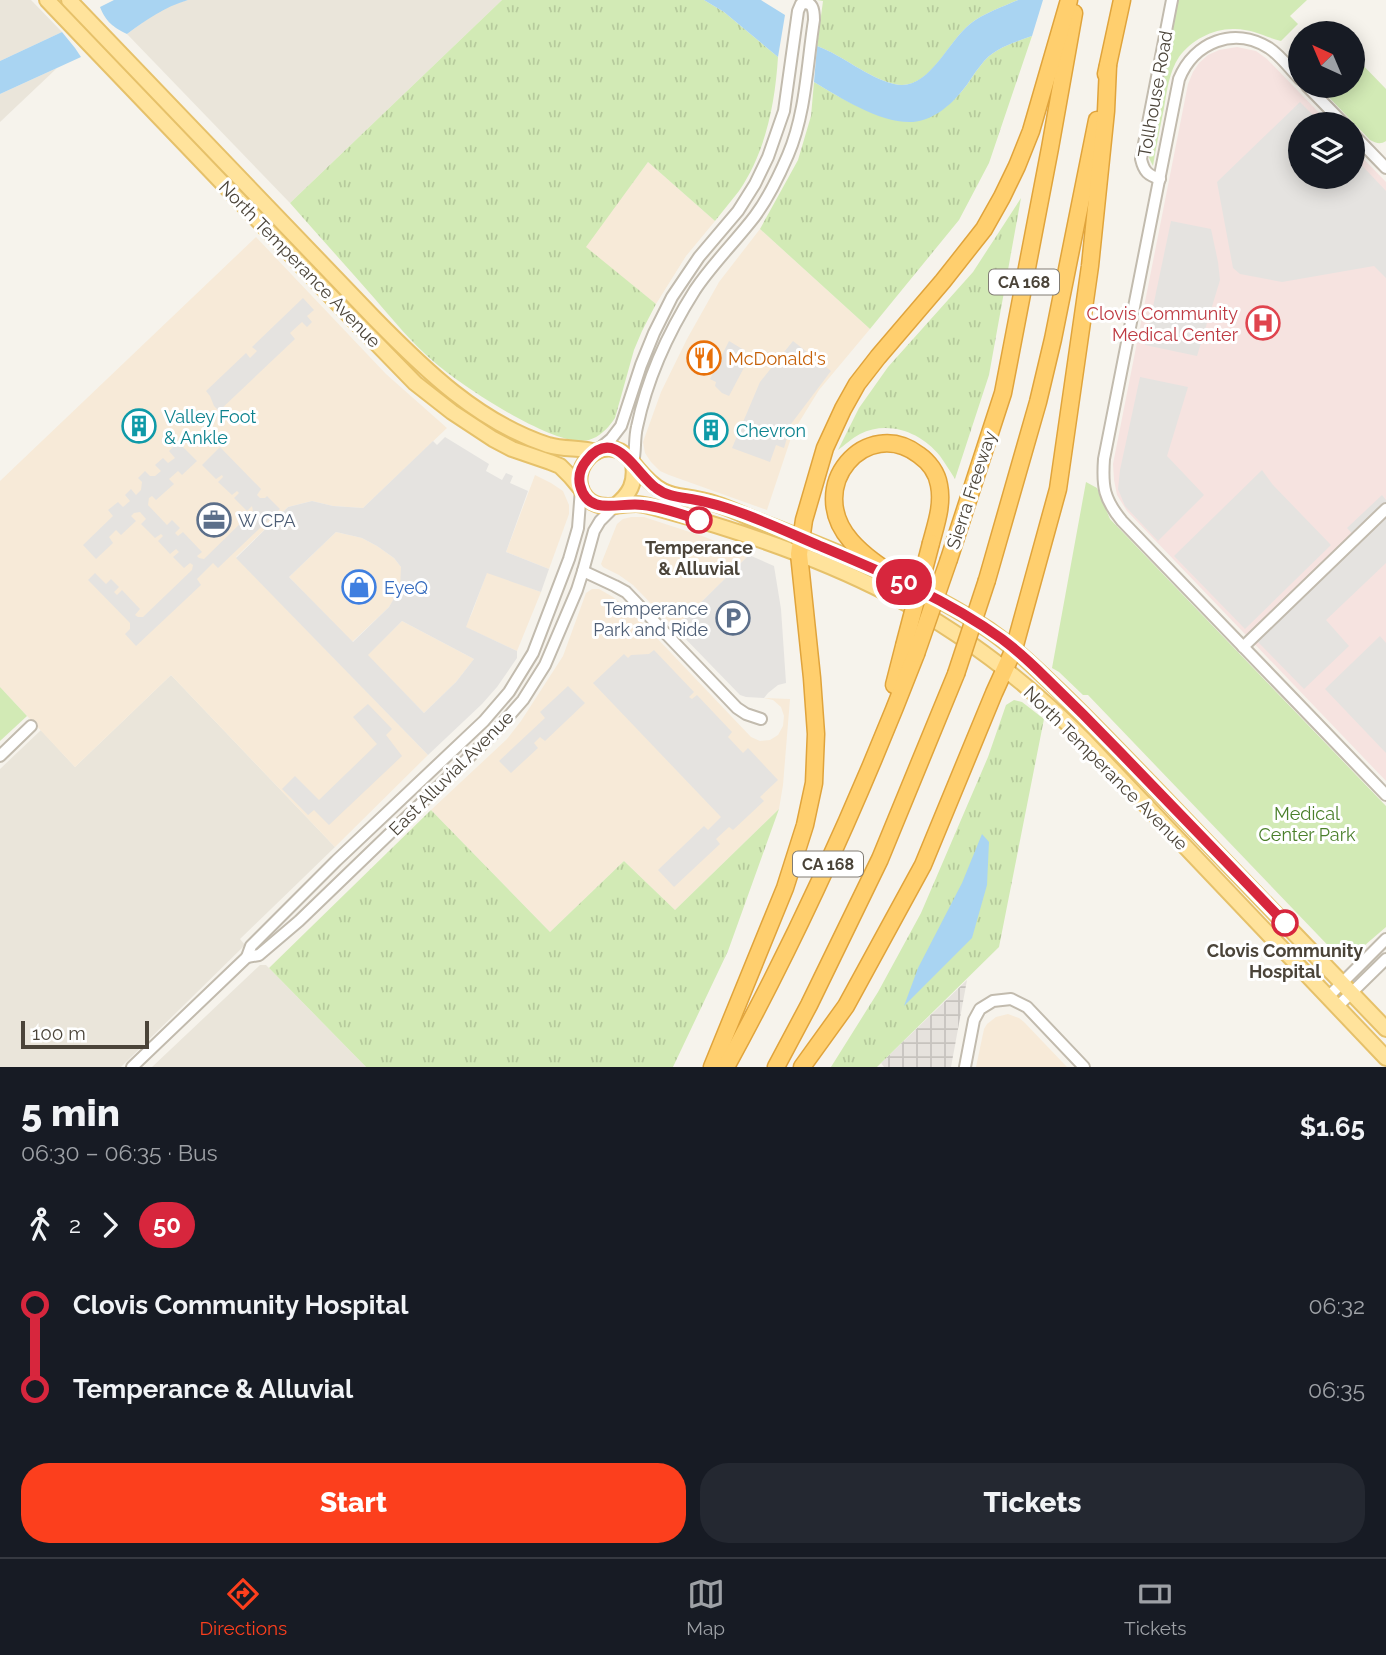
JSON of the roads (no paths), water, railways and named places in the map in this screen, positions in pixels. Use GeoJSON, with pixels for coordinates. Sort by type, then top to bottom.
{"type":"FeatureCollection","features":[{"type":"Feature","properties":{"kind":"highway"},"geometry":{"type":"LineString","coordinates":[[712,1067],[785,888],[805,825],[814,783],[816,734],[799,546],[825,448],[853,392],[878,357],[984,229],[1002,197],[1031,131],[1069,0]]}},
{"type":"Feature","properties":{"kind":"highway","name":"Sierra Freeway"},"geometry":{"type":"LineString","coordinates":[[910,650],[949,559],[1003,393],[1076,0]]}},
{"type":"Feature","properties":{"kind":"highway","name":"CA 168"},"geometry":{"type":"LineString","coordinates":[[776,1067],[880,859],[956,674],[987,580],[1038,402],[1053,339],[1122,0]]}},
{"type":"Feature","properties":{"kind":"highway"},"geometry":{"type":"LineString","coordinates":[[802,1067],[846,1006],[923,865],[1014,649],[1058,489],[1090,266],[1108,66]]}},
{"type":"Feature","properties":{"kind":"highway"},"geometry":{"type":"LineString","coordinates":[[902,581],[850,541],[838,519],[834,503],[834,488],[838,475],[849,460],[868,448],[888,443],[898,444],[915,452],[929,464],[938,480],[941,496],[910,650]]}},
{"type":"Feature","properties":{"kind":"highway","name":"CA 168"},"geometry":{"type":"LineString","coordinates":[[726,1067],[804,916],[877,752],[910,650]]}},
{"type":"Feature","properties":{"kind":"main road","name":"North Temperance Avenue"},"geometry":{"type":"LineString","coordinates":[[47,0],[404,372],[433,398],[465,421],[507,447],[555,464],[581,489]]}},
{"type":"Feature","properties":{"kind":"main road","name":"North Temperance Avenue"},"geometry":{"type":"LineString","coordinates":[[69,0],[431,374],[464,401],[521,433],[558,447],[596,452]]}},
{"type":"Feature","properties":{"kind":"main road"},"geometry":{"type":"LineString","coordinates":[[344,310],[360,315],[403,358],[431,374]]}},
{"type":"Feature","properties":{"kind":"main road"},"geometry":{"type":"LineString","coordinates":[[604,449],[618,450],[633,463],[634,477],[631,487],[615,506],[594,503],[581,489],[579,479],[582,468],[587,459],[596,452],[604,449]]}},
{"type":"Feature","properties":{"kind":"main road","name":"North Temperance Avenue"},"geometry":{"type":"LineString","coordinates":[[633,463],[650,484],[667,494],[713,503],[799,546],[930,618],[1006,670],[1056,712],[1084,740],[1386,1058]]}},
{"type":"Feature","properties":{"kind":"main road","name":"North Temperance Avenue"},"geometry":{"type":"LineString","coordinates":[[615,506],[648,505],[799,546],[902,581],[954,608],[1014,649],[1077,708],[1386,1029]]}},
{"type":"Feature","properties":{"kind":"street","name":"Tollhouse Road"},"geometry":{"type":"LineString","coordinates":[[1160,178],[1148,175],[1143,170],[1141,159],[1172,0]]}},
{"type":"Feature","properties":{"kind":"street"},"geometry":{"type":"LineString","coordinates":[[596,452],[621,426],[640,365],[672,297],[699,257],[738,211],[768,157],[784,111],[798,11],[801,4],[807,3],[813,8],[814,20],[799,122],[789,152],[767,198],[695,290],[672,331],[645,397],[637,427],[633,463]]}},
{"type":"Feature","properties":{"kind":"street"},"geometry":{"type":"LineString","coordinates":[[1288,67],[1274,52],[1253,40],[1223,38],[1200,49],[1186,63],[1179,79],[1104,459],[1105,494],[1111,508],[1122,521],[1386,795]]}},
{"type":"Feature","properties":{"kind":"street"},"geometry":{"type":"LineString","coordinates":[[1319,98],[1332,112]]}},
{"type":"Feature","properties":{"kind":"street"},"geometry":{"type":"LineString","coordinates":[[1365,146],[1386,168]]}},
{"type":"Feature","properties":{"kind":"street","name":"East Alluvial Avenue"},"geometry":{"type":"LineString","coordinates":[[132,1067],[247,957],[251,946],[484,721],[509,692],[533,653],[569,559],[578,528],[581,489]]}},
{"type":"Feature","properties":{"kind":"street","name":"East Alluvial Avenue"},"geometry":{"type":"LineString","coordinates":[[247,957],[259,955],[299,921],[513,712],[545,665],[583,571],[594,531],[615,506]]}},
{"type":"Feature","properties":{"kind":"street"},"geometry":{"type":"LineString","coordinates":[[1243,647],[1386,509]]}},
{"type":"Feature","properties":{"kind":"street"},"geometry":{"type":"LineString","coordinates":[[583,571],[626,592],[737,708],[761,719]]}},
{"type":"Feature","properties":{"kind":"street"},"geometry":{"type":"LineString","coordinates":[[0,756],[32,726]]}},
{"type":"Feature","properties":{"kind":"street"},"geometry":{"type":"LineString","coordinates":[[1347,988],[1386,939]]}},
{"type":"Feature","properties":{"kind":"street"},"geometry":{"type":"LineString","coordinates":[[1332,1002],[1386,959]]}},
{"type":"Feature","properties":{"kind":"street"},"geometry":{"type":"LineString","coordinates":[[965,1067],[974,1020],[980,1009],[993,1001],[1011,999],[1027,1007],[1084,1067]]}},
{"type":"Feature","properties":{"kind":"water"},"geometry":{"type":"Polygon","coordinates":[[[114,0],[188,0],[163,10],[127,34],[110,23],[100,7],[114,0]]]}},
{"type":"Feature","properties":{"kind":"water"},"geometry":{"type":"Polygon","coordinates":[[[704,0],[761,0],[785,15],[778,57],[724,12],[704,0]]]}},
{"type":"Feature","properties":{"kind":"water"},"geometry":{"type":"Polygon","coordinates":[[[1018,0],[1043,0],[1032,36],[991,54],[952,102],[927,118],[913,122],[888,119],[862,109],[814,82],[817,46],[884,81],[906,85],[917,81],[927,74],[970,24],[987,13],[1018,0]]]}},
{"type":"Feature","properties":{"kind":"water"},"geometry":{"type":"Polygon","coordinates":[[[62,32],[81,57],[0,94],[0,61],[62,32]]]}},
{"type":"Feature","properties":{"kind":"water"},"geometry":{"type":"Polygon","coordinates":[[[982,834],[989,842],[987,885],[972,938],[904,1006],[918,968],[962,883],[982,834]]]}},
{"type":"Feature","properties":{"kind":"place","name":"Clovis Community Medical Center"},"geometry":{"type":"Point","coordinates":[1263,323]}},
{"type":"Feature","properties":{"kind":"place","name":"McDonald's"},"geometry":{"type":"Point","coordinates":[704,358]}},
{"type":"Feature","properties":{"kind":"place","name":"Valley Foot & Ankle"},"geometry":{"type":"Point","coordinates":[139,426]}},
{"type":"Feature","properties":{"kind":"place","name":"Chevron"},"geometry":{"type":"Point","coordinates":[711,430]}},
{"type":"Feature","properties":{"kind":"place","name":"W CPA"},"geometry":{"type":"Point","coordinates":[214,520]}},
{"type":"Feature","properties":{"kind":"place","name":"Temperance & Alluvial"},"geometry":{"type":"Point","coordinates":[699,520]}},
{"type":"Feature","properties":{"kind":"place","name":"EyeQ"},"geometry":{"type":"Point","coordinates":[359,587]}},
{"type":"Feature","properties":{"kind":"place","name":"Temperance Park and Ride"},"geometry":{"type":"Point","coordinates":[733,618]}},
{"type":"Feature","properties":{"kind":"place","name":"Clovis Community Hospital"},"geometry":{"type":"Point","coordinates":[1285,923]}},
{"type":"Feature","properties":{"kind":"park label","name":"Medical Center Park"},"geometry":{"type":"Point","coordinates":[1307,823]}}]}
